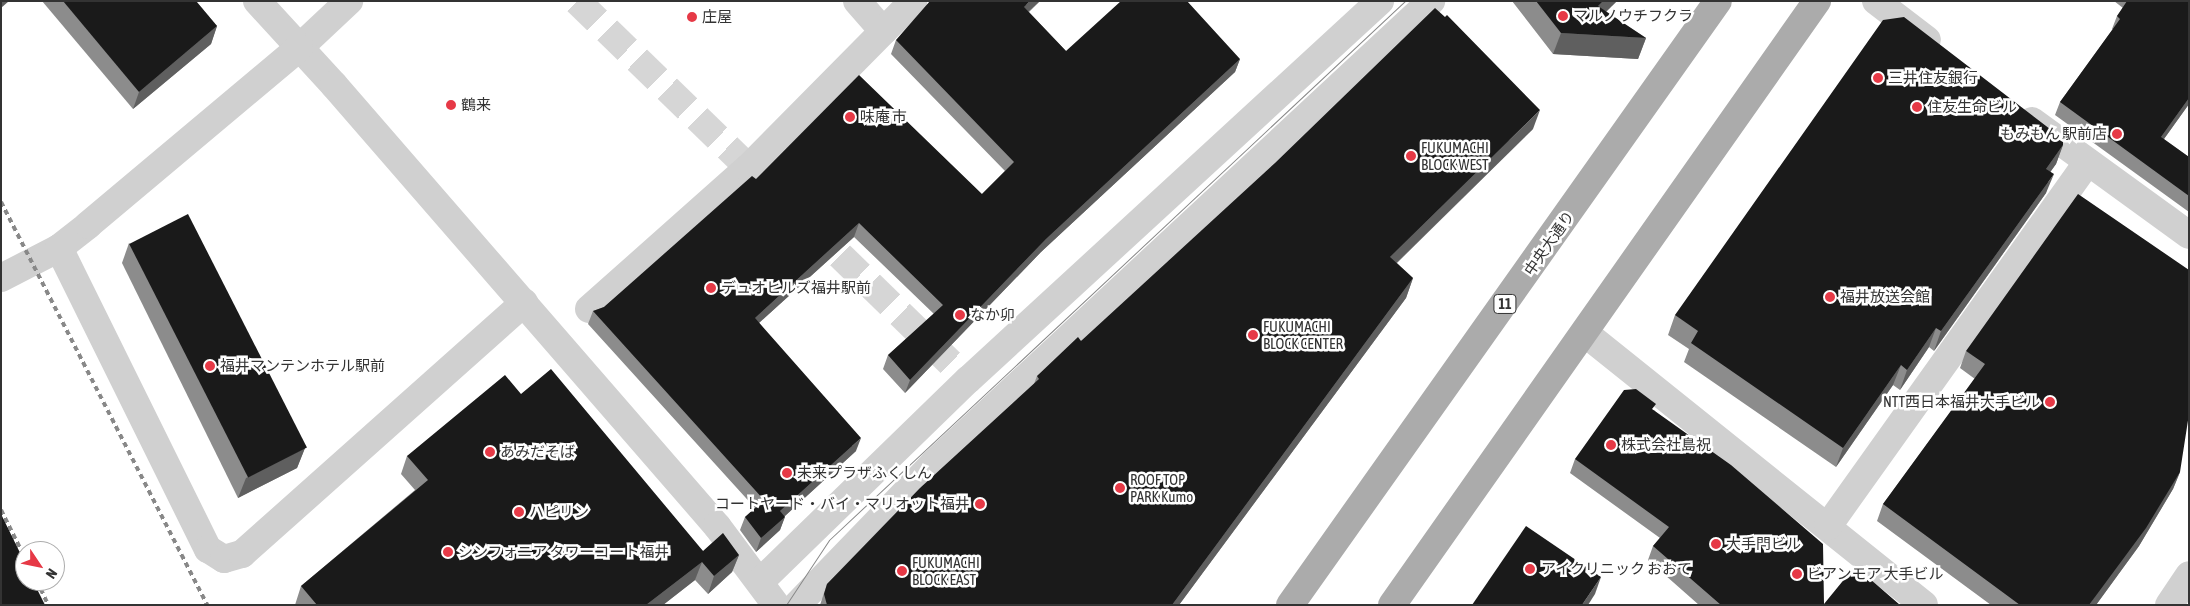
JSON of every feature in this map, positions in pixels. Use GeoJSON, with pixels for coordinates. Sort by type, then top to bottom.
{"type":"FeatureCollection","features":[{"type":"Feature","properties":{"kind":"main road","name":"中央大通り"},"geometry":{"type":"LineString","coordinates":[[1290,605],[1718,1]]}},
{"type":"Feature","properties":{"kind":"main road"},"geometry":{"type":"LineString","coordinates":[[1392,605],[1586,334],[1817,1]]}},
{"type":"Feature","properties":{"kind":"street"},"geometry":{"type":"LineString","coordinates":[[257,1],[524,303],[761,581],[776,605]]}},
{"type":"Feature","properties":{"kind":"street"},"geometry":{"type":"LineString","coordinates":[[1,278],[59,248],[299,48],[349,1]]}},
{"type":"Feature","properties":{"kind":"street"},"geometry":{"type":"LineString","coordinates":[[857,1],[884,31]]}},
{"type":"Feature","properties":{"kind":"street"},"geometry":{"type":"LineString","coordinates":[[589,309],[748,168],[913,1]]}},
{"type":"Feature","properties":{"kind":"street"},"geometry":{"type":"LineString","coordinates":[[761,581],[968,380],[1380,1]]}},
{"type":"Feature","properties":{"kind":"street"},"geometry":{"type":"LineString","coordinates":[[797,605],[934,463],[1431,1]]}},
{"type":"Feature","properties":{"kind":"street"},"geometry":{"type":"LineString","coordinates":[[1876,1],[1944,54]]}},
{"type":"Feature","properties":{"kind":"street"},"geometry":{"type":"LineString","coordinates":[[2015,108],[2189,235]]}},
{"type":"Feature","properties":{"kind":"street"},"geometry":{"type":"LineString","coordinates":[[1828,526],[2088,162]]}},
{"type":"Feature","properties":{"kind":"street"},"geometry":{"type":"LineString","coordinates":[[59,248],[208,550],[224,559],[242,554],[524,303]]}},
{"type":"Feature","properties":{"kind":"street"},"geometry":{"type":"LineString","coordinates":[[1586,334],[1828,526],[1924,605]]}},
{"type":"Feature","properties":{"kind":"street"},"geometry":{"type":"LineString","coordinates":[[2169,605],[2189,575]]}},
{"type":"Feature","properties":{"kind":"building"},"geometry":{"type":"Polygon","coordinates":[[[63,1],[196,1],[217,26],[139,92],[63,1]]]}},
{"type":"Feature","properties":{"kind":"building"},"geometry":{"type":"Polygon","coordinates":[[[930,1],[1030,1],[1024,7],[1066,51],[1121,1],[1187,1],[1240,59],[1046,239],[910,380],[888,355],[943,305],[859,223],[755,318],[861,438],[780,511],[785,517],[761,538],[745,517],[764,500],[593,311],[604,307],[752,176],[756,179],[859,75],[982,194],[1014,162],[896,40],[930,1]]]}},
{"type":"Feature","properties":{"kind":"building"},"geometry":{"type":"Polygon","coordinates":[[[1536,1],[1603,1],[1598,6],[1646,38],[1561,33],[1536,1]]]}},
{"type":"Feature","properties":{"kind":"building"},"geometry":{"type":"Polygon","coordinates":[[[2127,1],[2189,1],[2189,98],[2161,137],[2189,157],[2189,196],[2060,102],[2120,19],[2117,16],[2127,1]]]}},
{"type":"Feature","properties":{"kind":"building"},"geometry":{"type":"Polygon","coordinates":[[[1435,8],[1445,17],[1447,15],[1540,110],[1390,257],[1413,278],[1172,605],[827,605],[824,594],[827,584],[920,488],[1039,379],[1037,376],[1078,337],[1081,341],[1275,163],[1435,8]]]}},
{"type":"Feature","properties":{"kind":"building","name":"福井放送会館"},"geometry":{"type":"Polygon","coordinates":[[[1904,17],[2063,139],[2063,145],[2046,169],[2054,174],[1941,331],[1936,328],[1907,370],[1901,365],[1843,448],[1691,343],[1698,331],[1675,315],[1883,20],[1904,17]]]}},
{"type":"Feature","properties":{"kind":"building","name":"NTT西日本福井大手ビル"},"geometry":{"type":"Polygon","coordinates":[[[2078,194],[2189,270],[2189,414],[2180,472],[2146,528],[2089,605],[2020,605],[1883,504],[1985,364],[1966,351],[2078,194]]]}},
{"type":"Feature","properties":{"kind":"building","name":"福井マンテンホテル駅前"},"geometry":{"type":"Polygon","coordinates":[[[188,214],[307,447],[248,477],[129,244],[188,214]]]}},
{"type":"Feature","properties":{"kind":"building","name":"ハピリン"},"geometry":{"type":"Polygon","coordinates":[[[551,369],[703,551],[723,533],[739,555],[714,576],[702,562],[646,605],[317,605],[301,586],[428,480],[407,456],[505,375],[521,394],[551,369]]]}},
{"type":"Feature","properties":{"kind":"building"},"geometry":{"type":"Polygon","coordinates":[[[1636,389],[1656,404],[1652,409],[1731,465],[1823,544],[1824,604],[1855,566],[1900,605],[1721,605],[1653,546],[1669,527],[1575,459],[1624,390],[1636,389]]]}},
{"type":"Feature","properties":{"kind":"building"},"geometry":{"type":"Polygon","coordinates":[[[1,514],[15,543],[15,591],[38,591],[45,605],[1,605],[1,514]]]}},
{"type":"Feature","properties":{"kind":"building","name":"アイクリニック おおて"},"geometry":{"type":"Polygon","coordinates":[[[1526,526],[1601,577],[1582,605],[1472,605],[1526,526]]]}},
{"type":"Feature","properties":{"kind":"tunnel"},"geometry":{"type":"LineString","coordinates":[[577,1],[766,185]]}},
{"type":"Feature","properties":{"kind":"tunnel"},"geometry":{"type":"LineString","coordinates":[[810,226],[968,380]]}},
{"type":"Feature","properties":{"kind":"tram line"},"geometry":{"type":"LineString","coordinates":[[786,605],[829,540],[1405,1]]}},
{"type":"Feature","properties":{"kind":"railway"},"geometry":{"type":"LineString","coordinates":[[1,202],[207,605]]}},
{"type":"Feature","properties":{"kind":"railway"},"geometry":{"type":"LineString","coordinates":[[1,510],[16,541]]}},
{"type":"Feature","properties":{"kind":"railway"},"geometry":{"type":"LineString","coordinates":[[42,591],[48,605]]}},
{"type":"Feature","properties":{"kind":"place","name":"マルノウチフクラ"},"geometry":{"type":"Point","coordinates":[1563,16]}},
{"type":"Feature","properties":{"kind":"place","name":"庄屋"},"geometry":{"type":"Point","coordinates":[692,17]}},
{"type":"Feature","properties":{"kind":"place","name":"三井住友銀行"},"geometry":{"type":"Point","coordinates":[1878,78]}},
{"type":"Feature","properties":{"kind":"place","name":"鶴来"},"geometry":{"type":"Point","coordinates":[451,105]}},
{"type":"Feature","properties":{"kind":"place","name":"住友生命ビル"},"geometry":{"type":"Point","coordinates":[1917,107]}},
{"type":"Feature","properties":{"kind":"place","name":"味庵 市"},"geometry":{"type":"Point","coordinates":[850,117]}},
{"type":"Feature","properties":{"kind":"place","name":"もみもん 駅前店"},"geometry":{"type":"Point","coordinates":[2117,134]}},
{"type":"Feature","properties":{"kind":"place","name":"FUKUMACHI BLOCK WEST"},"geometry":{"type":"Point","coordinates":[1411,156]}},
{"type":"Feature","properties":{"kind":"place","name":"デュオヒルズ福井駅前"},"geometry":{"type":"Point","coordinates":[711,288]}},
{"type":"Feature","properties":{"kind":"place","name":"福井放送会館"},"geometry":{"type":"Point","coordinates":[1830,297]}},
{"type":"Feature","properties":{"kind":"place","name":"なか卯"},"geometry":{"type":"Point","coordinates":[960,315]}},
{"type":"Feature","properties":{"kind":"place","name":"FUKUMACHI BLOCK CENTER"},"geometry":{"type":"Point","coordinates":[1253,335]}},
{"type":"Feature","properties":{"kind":"place","name":"福井マンテンホテル駅前"},"geometry":{"type":"Point","coordinates":[210,366]}},
{"type":"Feature","properties":{"kind":"place","name":"NTT西日本福井大手ビル"},"geometry":{"type":"Point","coordinates":[2050,402]}},
{"type":"Feature","properties":{"kind":"place","name":"株式会社島祝"},"geometry":{"type":"Point","coordinates":[1611,445]}},
{"type":"Feature","properties":{"kind":"place","name":"あみだそば"},"geometry":{"type":"Point","coordinates":[490,452]}},
{"type":"Feature","properties":{"kind":"place","name":"未来プラザふくしん"},"geometry":{"type":"Point","coordinates":[787,473]}},
{"type":"Feature","properties":{"kind":"place","name":"ROOF TOP PARK Kumo"},"geometry":{"type":"Point","coordinates":[1120,488]}},
{"type":"Feature","properties":{"kind":"place","name":"コートヤード・バイ・マリオット福井"},"geometry":{"type":"Point","coordinates":[980,504]}},
{"type":"Feature","properties":{"kind":"place","name":"ハピリン"},"geometry":{"type":"Point","coordinates":[519,512]}},
{"type":"Feature","properties":{"kind":"place","name":"大手門ビル"},"geometry":{"type":"Point","coordinates":[1716,544]}},
{"type":"Feature","properties":{"kind":"place","name":"シンフォニア タワーコート福井"},"geometry":{"type":"Point","coordinates":[448,552]}},
{"type":"Feature","properties":{"kind":"place","name":"アイクリニック おおて"},"geometry":{"type":"Point","coordinates":[1530,569]}},
{"type":"Feature","properties":{"kind":"place","name":"FUKUMACHI BLOCK EAST"},"geometry":{"type":"Point","coordinates":[902,571]}},
{"type":"Feature","properties":{"kind":"place","name":"ビアンモア 大手ビル"},"geometry":{"type":"Point","coordinates":[1797,574]}}]}
